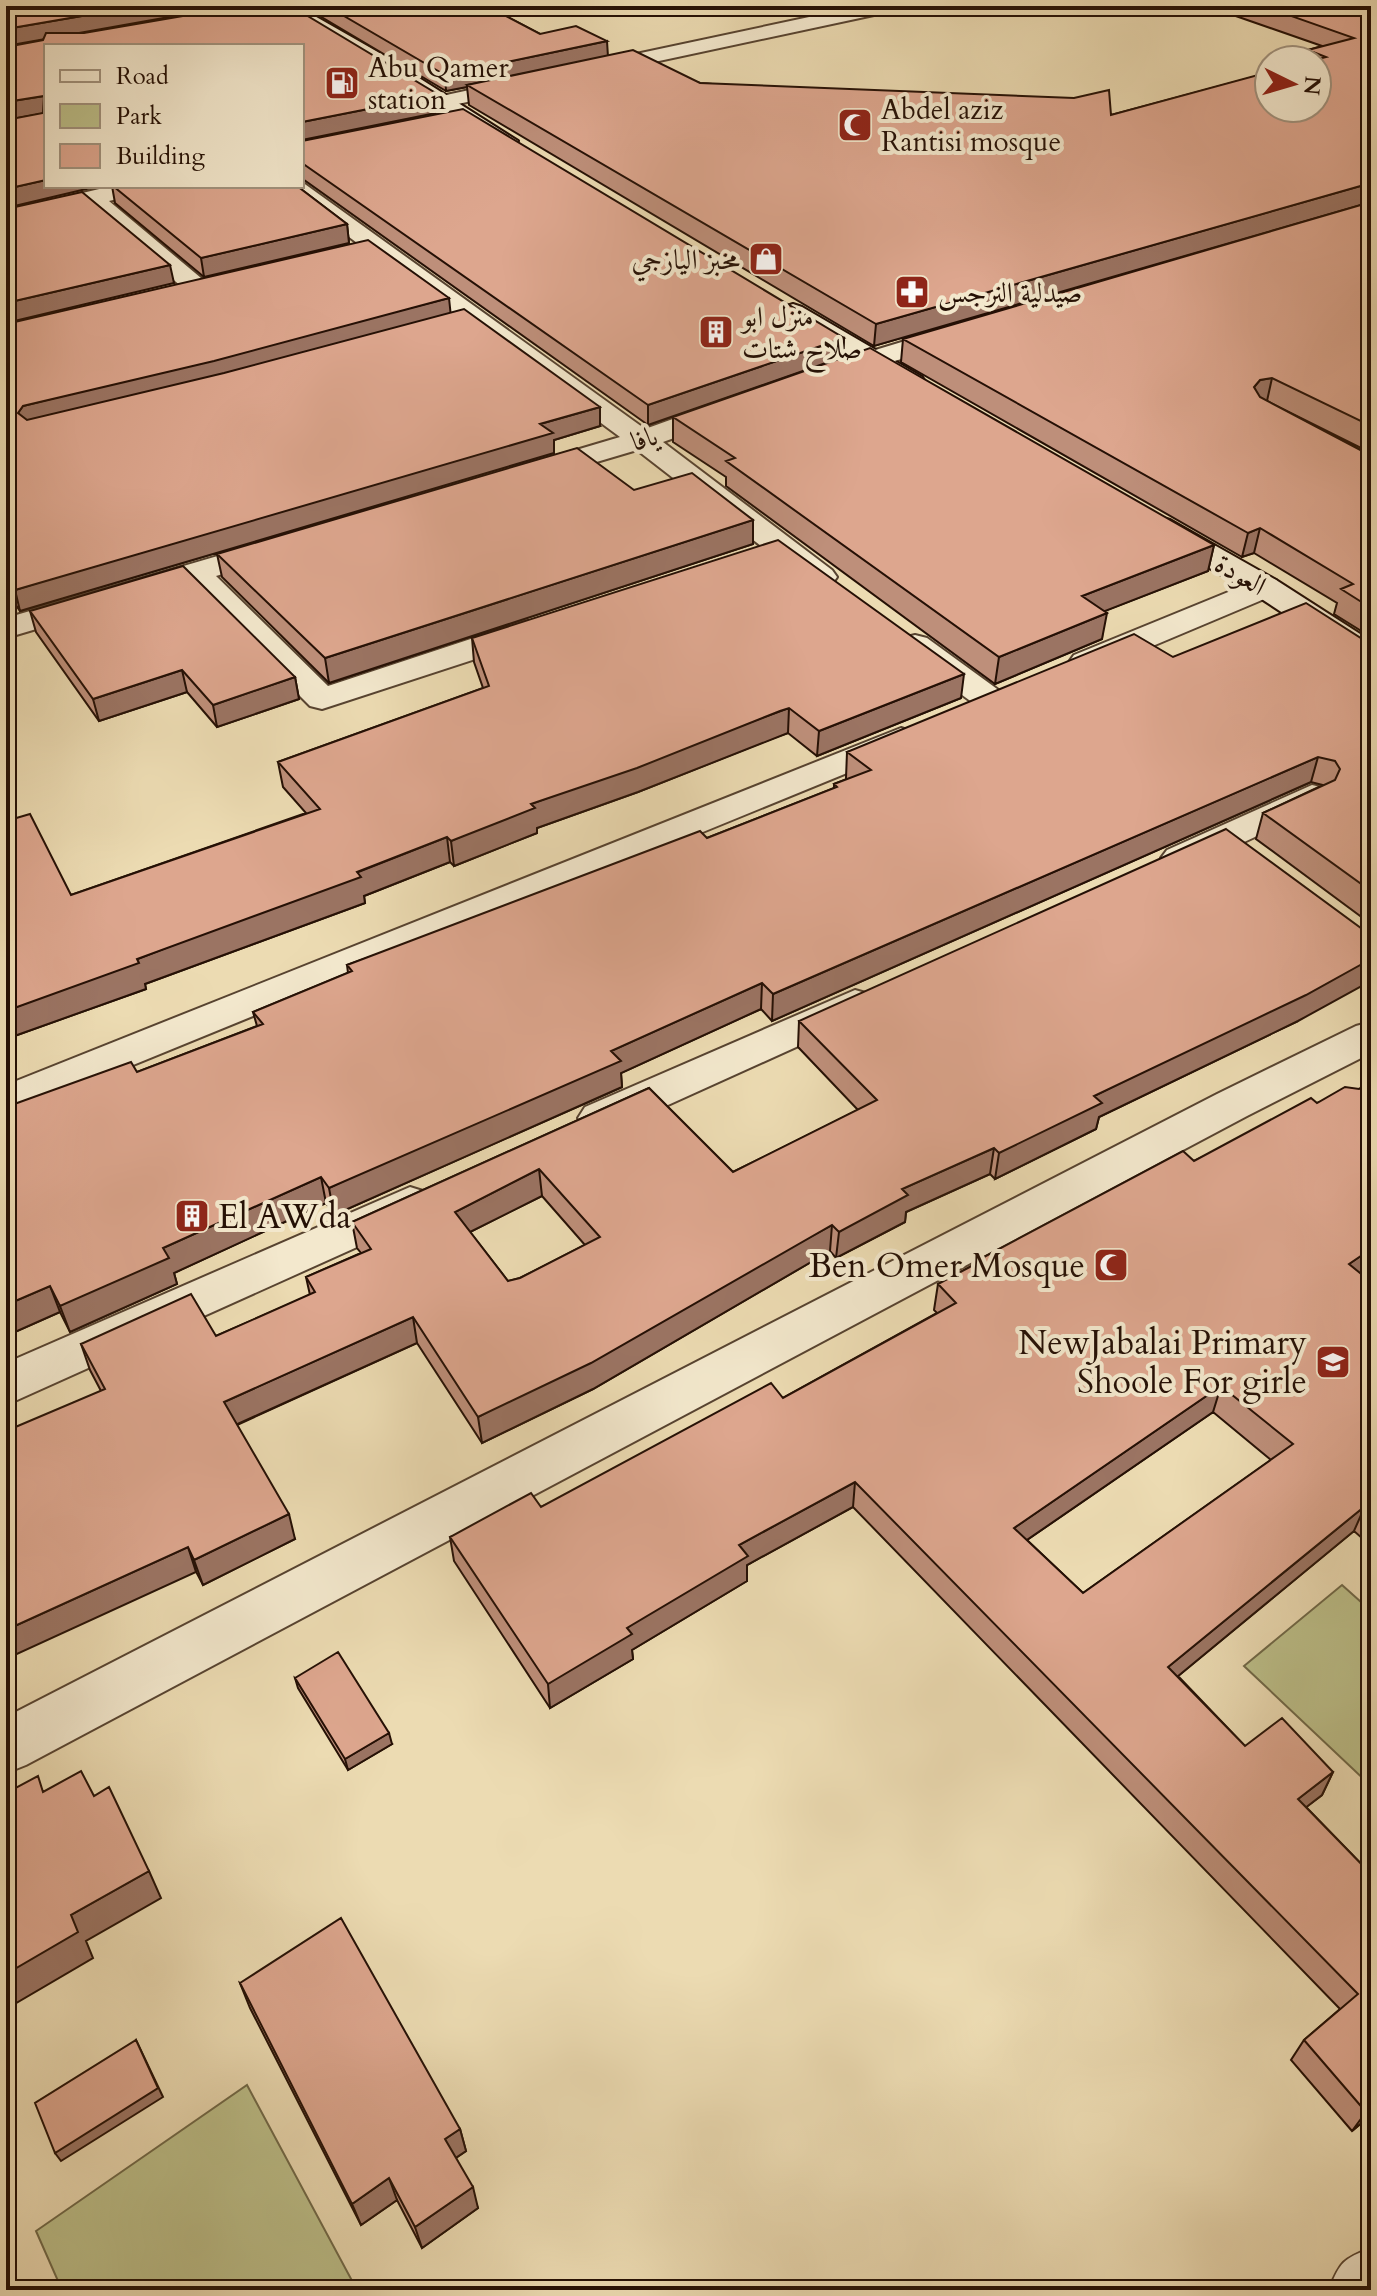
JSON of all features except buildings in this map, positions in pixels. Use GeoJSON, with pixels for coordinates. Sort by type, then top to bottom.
{"type":"FeatureCollection","features":[{"type":"Feature","properties":{"kind":"street"},"geometry":{"type":"LineString","coordinates":[[440,111],[559,76],[888,6]]}},
{"type":"Feature","properties":{"kind":"street"},"geometry":{"type":"LineString","coordinates":[[277,7],[440,111],[465,116],[532,156]]}},
{"type":"Feature","properties":{"kind":"street"},"geometry":{"type":"LineString","coordinates":[[6,218],[134,188]]}},
{"type":"Feature","properties":{"kind":"street"},"geometry":{"type":"LineString","coordinates":[[295,188],[642,440],[767,553],[843,593]]}},
{"type":"Feature","properties":{"kind":"street"},"geometry":{"type":"LineString","coordinates":[[92,198],[198,288]]}},
{"type":"Feature","properties":{"kind":"street"},"geometry":{"type":"LineString","coordinates":[[347,253],[377,246]]}},
{"type":"Feature","properties":{"kind":"street"},"geometry":{"type":"LineString","coordinates":[[168,295],[227,281]]}},
{"type":"Feature","properties":{"kind":"street"},"geometry":{"type":"LineString","coordinates":[[776,302],[939,398]]}},
{"type":"Feature","properties":{"kind":"street"},"geometry":{"type":"LineString","coordinates":[[800,384],[977,327]]}},
{"type":"Feature","properties":{"kind":"street","name":"يافا"},"geometry":{"type":"LineString","coordinates":[[508,479],[642,440],[757,399]]}},
{"type":"Feature","properties":{"kind":"street","name":"العودة"},"geometry":{"type":"LineString","coordinates":[[1129,508],[1265,587],[1371,656]]}},
{"type":"Feature","properties":{"kind":"street"},"geometry":{"type":"LineString","coordinates":[[10,621],[299,541]]}},
{"type":"Feature","properties":{"kind":"street"},"geometry":{"type":"LineString","coordinates":[[194,572],[322,699],[559,621]]}},
{"type":"Feature","properties":{"kind":"street"},"geometry":{"type":"LineString","coordinates":[[6,1102],[1265,587]]}},
{"type":"Feature","properties":{"kind":"street"},"geometry":{"type":"LineString","coordinates":[[893,629],[1020,689]]}},
{"type":"Feature","properties":{"kind":"street"},"geometry":{"type":"LineString","coordinates":[[1138,877],[1312,796]]}},
{"type":"Feature","properties":{"kind":"street"},"geometry":{"type":"LineString","coordinates":[[1225,837],[1261,864]]}},
{"type":"Feature","properties":{"kind":"street"},"geometry":{"type":"LineString","coordinates":[[572,1131],[891,987]]}},
{"type":"Feature","properties":{"kind":"street"},"geometry":{"type":"LineString","coordinates":[[6,1746],[1371,1036]]}},
{"type":"Feature","properties":{"kind":"street"},"geometry":{"type":"LineString","coordinates":[[6,1385],[441,1190]]}},
{"type":"Feature","properties":{"kind":"street"},"geometry":{"type":"LineString","coordinates":[[1363,2290],[1371,2282]]}},
{"type":"Feature","properties":{"kind":"green space"},"geometry":{"type":"Polygon","coordinates":[[[1342,1585],[1371,1611],[1371,1786],[1244,1666],[1342,1585]]]}},
{"type":"Feature","properties":{"kind":"green space"},"geometry":{"type":"Polygon","coordinates":[[[247,2085],[357,2290],[62,2290],[36,2231],[247,2085]]]}},
{"type":"Feature","properties":{"kind":"place","name":"Abu Qamer station"},"geometry":{"type":"Point","coordinates":[342,83]}},
{"type":"Feature","properties":{"kind":"place","name":"Abdel aziz Rantisi mosque"},"geometry":{"type":"Point","coordinates":[855,125]}},
{"type":"Feature","properties":{"kind":"place","name":"مخبز اليازجي"},"geometry":{"type":"Point","coordinates":[766,259]}},
{"type":"Feature","properties":{"kind":"place","name":"صيدلية النرجس"},"geometry":{"type":"Point","coordinates":[912,292]}},
{"type":"Feature","properties":{"kind":"place","name":"منزل ابو صلاح شتات"},"geometry":{"type":"Point","coordinates":[716,332]}},
{"type":"Feature","properties":{"kind":"place","name":"El AWda"},"geometry":{"type":"Point","coordinates":[192,1216]}},
{"type":"Feature","properties":{"kind":"place","name":"Ben Omer Mosque"},"geometry":{"type":"Point","coordinates":[1111,1265]}},
{"type":"Feature","properties":{"kind":"place","name":"NewJabalai Primary Shoole For girle"},"geometry":{"type":"Point","coordinates":[1333,1362]}}]}
